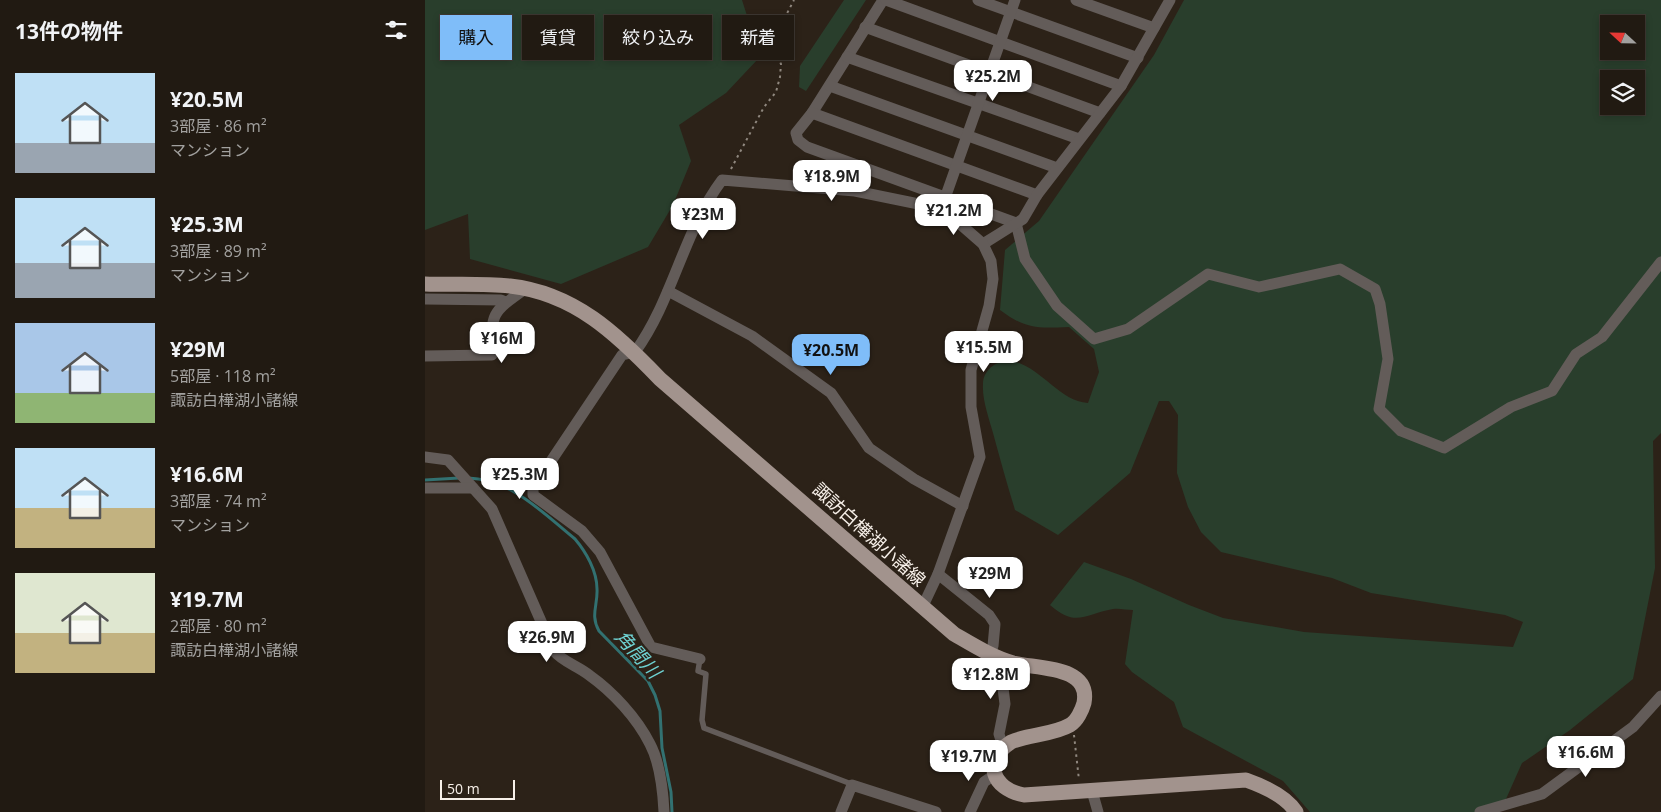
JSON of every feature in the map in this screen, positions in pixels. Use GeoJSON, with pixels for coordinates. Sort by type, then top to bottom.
{"type":"FeatureCollection","features":[{"type":"Feature","properties":{"kind":"main road","name":"諏訪白樺湖小諸線"},"geometry":{"type":"LineString","coordinates":[[425,284],[510,286],[551,294],[591,315],[635,352],[660,379],[954,634],[1012,663],[1067,673],[1081,684],[1084,702],[1081,711],[1071,725]]}},
{"type":"Feature","properties":{"kind":"main road"},"geometry":{"type":"LineString","coordinates":[[1071,725],[1021,738],[1003,748],[994,766],[994,775],[1000,784],[1016,793],[1087,792],[1246,780],[1263,786],[1293,807],[1296,812]]}},
{"type":"Feature","properties":{"kind":"street"},"geometry":{"type":"LineString","coordinates":[[1016,223],[807,147],[798,140],[796,133],[812,113],[865,27],[884,0],[1121,86]]}},
{"type":"Feature","properties":{"kind":"street"},"geometry":{"type":"LineString","coordinates":[[978,0],[1013,5],[1138,58]]}},
{"type":"Feature","properties":{"kind":"street"},"geometry":{"type":"LineString","coordinates":[[1076,0],[1154,28]]}},
{"type":"Feature","properties":{"kind":"street"},"geometry":{"type":"LineString","coordinates":[[983,244],[1023,219],[1037,194],[1121,86],[1170,0]]}},
{"type":"Feature","properties":{"kind":"street"},"geometry":{"type":"LineString","coordinates":[[943,208],[1013,5]]}},
{"type":"Feature","properties":{"kind":"street"},"geometry":{"type":"LineString","coordinates":[[865,27],[1100,113]]}},
{"type":"Feature","properties":{"kind":"street"},"geometry":{"type":"LineString","coordinates":[[847,57],[1079,140]]}},
{"type":"Feature","properties":{"kind":"street"},"geometry":{"type":"LineString","coordinates":[[829,86],[1057,168]]}},
{"type":"Feature","properties":{"kind":"street"},"geometry":{"type":"LineString","coordinates":[[812,113],[1037,194]]}},
{"type":"Feature","properties":{"kind":"street"},"geometry":{"type":"LineString","coordinates":[[700,659],[651,647],[600,552],[582,531],[533,495],[533,488],[622,355],[635,352],[647,335],[692,233],[722,180],[855,191],[943,208],[983,244],[991,261],[993,279],[989,306],[971,370],[971,408],[980,457],[937,574],[922,608]]}},
{"type":"Feature","properties":{"kind":"street"},"geometry":{"type":"LineString","coordinates":[[1016,223],[1025,259],[1057,306],[1094,339],[1128,329],[1208,274],[1259,287],[1340,269],[1375,288],[1380,304],[1389,359],[1379,409],[1401,431],[1443,448],[1511,407],[1552,391],[1576,354],[1602,337],[1661,262]]}},
{"type":"Feature","properties":{"kind":"street"},"geometry":{"type":"LineString","coordinates":[[425,356],[492,355],[491,324],[499,307],[525,289]]}},
{"type":"Feature","properties":{"kind":"street"},"geometry":{"type":"LineString","coordinates":[[668,291],[752,336],[831,393],[869,448],[914,479],[963,506]]}},
{"type":"Feature","properties":{"kind":"street"},"geometry":{"type":"LineString","coordinates":[[425,299],[501,300],[506,302]]}},
{"type":"Feature","properties":{"kind":"street"},"geometry":{"type":"LineString","coordinates":[[425,457],[448,460],[492,509],[554,651],[559,657],[590,675],[633,718],[651,745],[660,778],[664,812]]}},
{"type":"Feature","properties":{"kind":"street"},"geometry":{"type":"LineString","coordinates":[[425,488],[471,486]]}},
{"type":"Feature","properties":{"kind":"street"},"geometry":{"type":"LineString","coordinates":[[937,574],[989,615],[995,624],[993,646]]}},
{"type":"Feature","properties":{"kind":"street"},"geometry":{"type":"LineString","coordinates":[[1003,748],[999,734],[1005,704],[1001,672],[1012,663]]}},
{"type":"Feature","properties":{"kind":"street"},"geometry":{"type":"LineString","coordinates":[[1480,812],[1542,794],[1633,727],[1661,696]]}},
{"type":"Feature","properties":{"kind":"street"},"geometry":{"type":"LineString","coordinates":[[970,812],[984,782],[994,775]]}},
{"type":"Feature","properties":{"kind":"street"},"geometry":{"type":"LineString","coordinates":[[841,812],[852,785],[936,812]]}},
{"type":"Feature","properties":{"kind":"street"},"geometry":{"type":"LineString","coordinates":[[1087,792],[1098,812]]}},
{"type":"Feature","properties":{"kind":"lane"},"geometry":{"type":"LineString","coordinates":[[700,659],[698,671],[706,674],[702,720],[704,728],[856,786]]}},
{"type":"Feature","properties":{"kind":"path"},"geometry":{"type":"LineString","coordinates":[[722,180],[732,168],[764,108],[776,92],[781,77],[781,64],[771,44],[794,0]]}},
{"type":"Feature","properties":{"kind":"path"},"geometry":{"type":"LineString","coordinates":[[1071,725],[1075,740],[1077,776],[1087,792]]}},
{"type":"Feature","properties":{"kind":"green space"},"geometry":{"type":"Polygon","coordinates":[[[425,0],[742,0],[747,15],[722,15],[722,60],[757,60],[726,93],[679,125],[691,161],[673,205],[648,247],[561,284],[470,259],[468,214],[425,230],[425,0]]]}},
{"type":"Feature","properties":{"kind":"green space"},"geometry":{"type":"Polygon","coordinates":[[[844,0],[866,0],[806,91],[799,87],[800,66],[844,0]]]}},
{"type":"Feature","properties":{"kind":"green space"},"geometry":{"type":"Polygon","coordinates":[[[1184,0],[1661,0],[1661,433],[1653,441],[1655,568],[1633,679],[1570,730],[1522,763],[1506,799],[1488,812],[1310,812],[1283,781],[1183,727],[1174,702],[1132,672],[1125,664],[1133,610],[1113,609],[1081,618],[1074,618],[1059,612],[1050,605],[1084,562],[1131,579],[1223,618],[1304,632],[1513,647],[1523,622],[1505,615],[1371,593],[1332,578],[1221,552],[1201,532],[1188,507],[1177,473],[1178,415],[1169,401],[1159,401],[1130,473],[1058,535],[1015,510],[985,403],[983,384],[986,373],[999,363],[1005,361],[1016,362],[1026,366],[1069,397],[1088,403],[1099,372],[1094,349],[1069,327],[1049,328],[1033,326],[1009,317],[1000,310],[1005,250],[1039,221],[1154,55],[1184,0]]]}},
{"type":"Feature","properties":{"kind":"waterway","name":"角間川"},"geometry":{"type":"LineString","coordinates":[[425,480],[459,478]]}},
{"type":"Feature","properties":{"kind":"waterway","name":"角間川"},"geometry":{"type":"LineString","coordinates":[[468,478],[498,484],[526,499],[575,539],[587,556],[597,582],[596,625],[599,631],[648,681],[655,695],[660,711],[662,748],[671,792],[672,812]]}}]}
